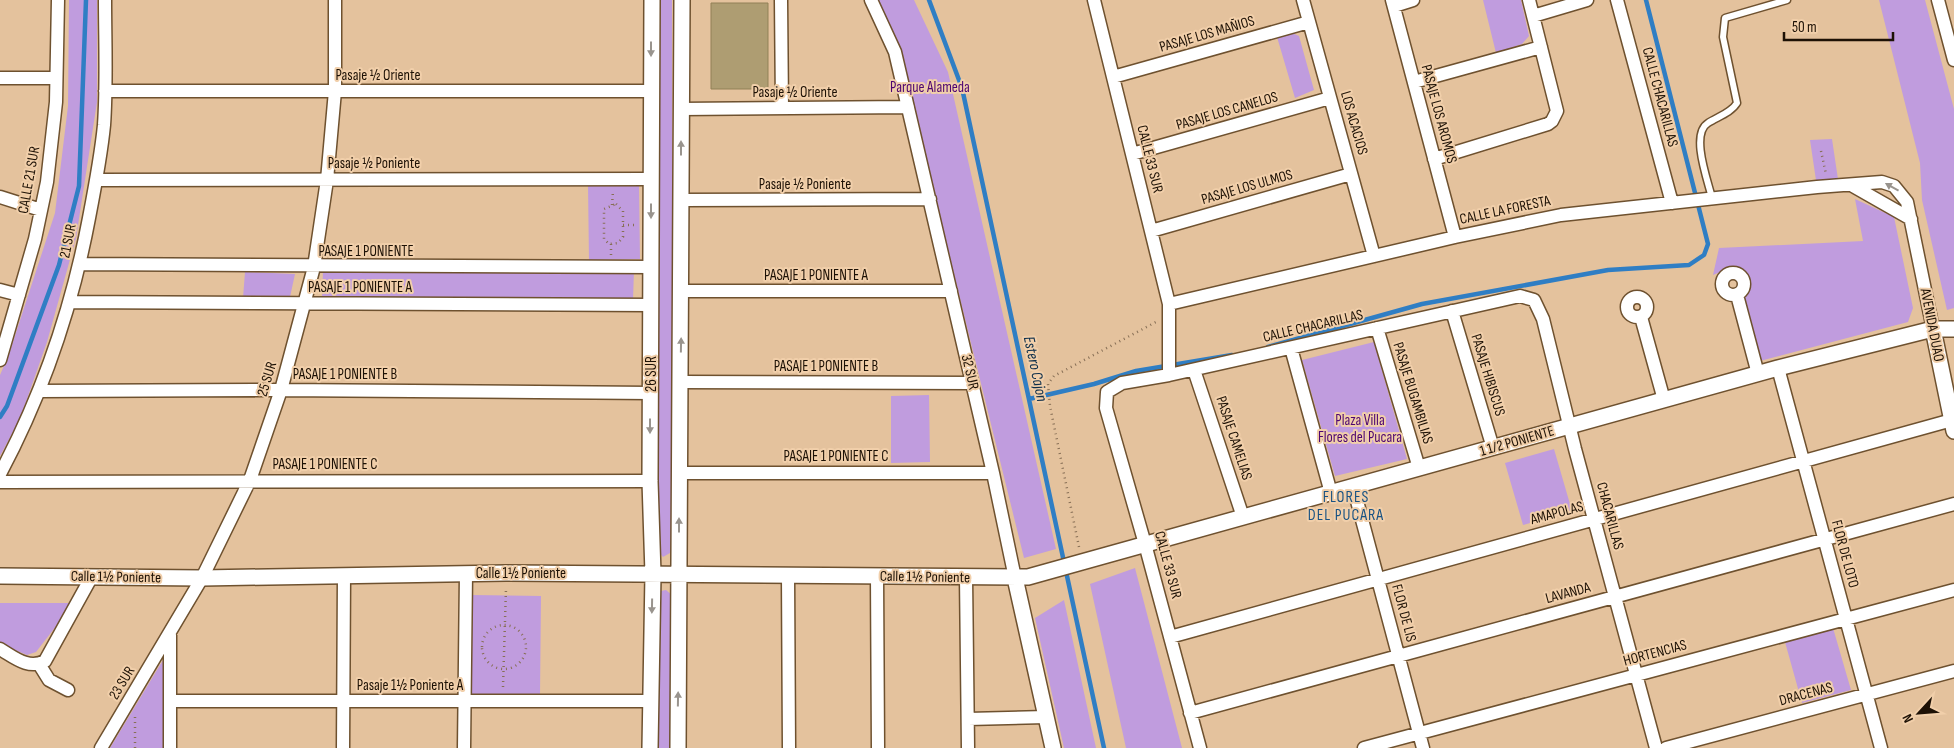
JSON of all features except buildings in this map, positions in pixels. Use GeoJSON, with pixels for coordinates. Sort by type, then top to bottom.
{"type":"FeatureCollection","features":[{"type":"Feature","properties":{"kind":"street","name":"CALLE 21 SUR"},"geometry":{"type":"LineString","coordinates":[[0,360],[41,210],[52,145],[58,0]]}},
{"type":"Feature","properties":{"kind":"street","name":"21 SUR"},"geometry":{"type":"LineString","coordinates":[[0,474],[39,391],[70,302],[80,264],[97,180],[104,126],[105,0]]}},
{"type":"Feature","properties":{"kind":"street","name":"25 SUR"},"geometry":{"type":"LineString","coordinates":[[170,748],[170,635],[202,578],[250,480],[281,390],[306,303],[314,267],[328,180],[335,91],[335,0]]}},
{"type":"Feature","properties":{"kind":"street","name":"26 SUR"},"geometry":{"type":"LineString","coordinates":[[650,748],[653,574],[650,481],[652,0]]}},
{"type":"Feature","properties":{"kind":"street","name":"26 SUR"},"geometry":{"type":"LineString","coordinates":[[678,748],[682,0]]}},
{"type":"Feature","properties":{"kind":"street"},"geometry":{"type":"LineString","coordinates":[[781,0],[782,108]]}},
{"type":"Feature","properties":{"kind":"street","name":"32 SUR"},"geometry":{"type":"LineString","coordinates":[[871,0],[895,52],[993,473],[1053,748]]}},
{"type":"Feature","properties":{"kind":"street","name":"LOS ACACIOS"},"geometry":{"type":"LineString","coordinates":[[1303,0],[1374,256]]}},
{"type":"Feature","properties":{"kind":"street"},"geometry":{"type":"LineString","coordinates":[[1393,3],[1413,0]]}},
{"type":"Feature","properties":{"kind":"street"},"geometry":{"type":"LineString","coordinates":[[1434,159],[1552,121],[1557,111],[1529,0]]}},
{"type":"Feature","properties":{"kind":"street"},"geometry":{"type":"LineString","coordinates":[[1533,16],[1587,0]]}},
{"type":"Feature","properties":{"kind":"street","name":"CALLE CHACARILLAS"},"geometry":{"type":"LineString","coordinates":[[1617,0],[1678,202]]}},
{"type":"Feature","properties":{"kind":"street"},"geometry":{"type":"LineString","coordinates":[[1938,0],[1954,60]]}},
{"type":"Feature","properties":{"kind":"street","name":"CALLE 33 SUR"},"geometry":{"type":"LineString","coordinates":[[1097,1],[1113,77],[1169,310],[1169,375]]}},
{"type":"Feature","properties":{"kind":"street","name":"PASAJE LOS AROMOS"},"geometry":{"type":"LineString","coordinates":[[1393,3],[1455,237]]}},
{"type":"Feature","properties":{"kind":"street","name":"PASAJE LOS MAÑIOS"},"geometry":{"type":"LineString","coordinates":[[1113,77],[1309,22]]}},
{"type":"Feature","properties":{"kind":"street"},"geometry":{"type":"LineString","coordinates":[[1414,82],[1541,47]]}},
{"type":"Feature","properties":{"kind":"street"},"geometry":{"type":"LineString","coordinates":[[0,78],[56,78]]}},
{"type":"Feature","properties":{"kind":"street","name":"Pasaje ½ Oriente"},"geometry":{"type":"LineString","coordinates":[[105,91],[651,91]]}},
{"type":"Feature","properties":{"kind":"street","name":"PASAJE LOS CANELOS"},"geometry":{"type":"LineString","coordinates":[[1132,154],[1330,98]]}},
{"type":"Feature","properties":{"kind":"street","name":"Pasaje ½ Oriente"},"geometry":{"type":"LineString","coordinates":[[681,109],[908,107]]}},
{"type":"Feature","properties":{"kind":"street","name":"PASAJE LOS ULMOS"},"geometry":{"type":"LineString","coordinates":[[1151,231],[1351,174]]}},
{"type":"Feature","properties":{"kind":"street","name":"Pasaje ½ Poniente"},"geometry":{"type":"LineString","coordinates":[[97,180],[651,179]]}},
{"type":"Feature","properties":{"kind":"street","name":"CALLE LA FORESTA"},"geometry":{"type":"LineString","coordinates":[[1169,310],[1374,256],[1561,215],[1828,186],[1853,186],[1882,182],[1894,186],[1907,202],[1912,219]]}},
{"type":"Feature","properties":{"kind":"street","name":"CALLE LA FORESTA"},"geometry":{"type":"LineString","coordinates":[[1853,186],[1912,219]]}},
{"type":"Feature","properties":{"kind":"street"},"geometry":{"type":"LineString","coordinates":[[0,198],[41,210]]}},
{"type":"Feature","properties":{"kind":"street","name":"Pasaje ½ Poniente"},"geometry":{"type":"LineString","coordinates":[[681,200],[930,199]]}},
{"type":"Feature","properties":{"kind":"street","name":"AVENIDA DUAO"},"geometry":{"type":"LineString","coordinates":[[1912,219],[1932,329],[1953,425]]}},
{"type":"Feature","properties":{"kind":"street","name":"PASAJE 1 PONIENTE"},"geometry":{"type":"LineString","coordinates":[[80,264],[314,267],[651,267]]}},
{"type":"Feature","properties":{"kind":"street"},"geometry":{"type":"LineString","coordinates":[[0,290],[19,295]]}},
{"type":"Feature","properties":{"kind":"street","name":"PASAJE 1 PONIENTE A"},"geometry":{"type":"LineString","coordinates":[[681,291],[951,291]]}},
{"type":"Feature","properties":{"kind":"street"},"geometry":{"type":"LineString","coordinates":[[1737,295],[1758,374]]}},
{"type":"Feature","properties":{"kind":"street","name":"CALLE CHACARILLAS"},"geometry":{"type":"LineString","coordinates":[[1108,392],[1122,383],[1194,370],[1520,296],[1528,297]]}},
{"type":"Feature","properties":{"kind":"street","name":"CHACARILLAS"},"geometry":{"type":"LineString","coordinates":[[1528,297],[1539,308],[1656,748]]}},
{"type":"Feature","properties":{"kind":"street","name":"PASAJE 1 PONIENTE A"},"geometry":{"type":"LineString","coordinates":[[70,302],[651,305]]}},
{"type":"Feature","properties":{"kind":"street","name":"PASAJE HIBISCUS"},"geometry":{"type":"LineString","coordinates":[[1452,311],[1493,448]]}},
{"type":"Feature","properties":{"kind":"street"},"geometry":{"type":"LineString","coordinates":[[1641,316],[1664,400]]}},
{"type":"Feature","properties":{"kind":"street","name":"PASAJE BUGAMBILIAS"},"geometry":{"type":"LineString","coordinates":[[1377,328],[1419,468]]}},
{"type":"Feature","properties":{"kind":"street","name":"1 1/2 PONIENTE"},"geometry":{"type":"LineString","coordinates":[[1041,574],[1778,368],[1932,329],[1954,329]]}},
{"type":"Feature","properties":{"kind":"street"},"geometry":{"type":"LineString","coordinates":[[1291,348],[1330,493]]}},
{"type":"Feature","properties":{"kind":"street","name":"FLOR DE LOTO"},"geometry":{"type":"LineString","coordinates":[[1778,368],[1881,748]]}},
{"type":"Feature","properties":{"kind":"street","name":"PASAJE CAMELIAS"},"geometry":{"type":"LineString","coordinates":[[1194,370],[1243,517]]}},
{"type":"Feature","properties":{"kind":"street","name":"PASAJE 1 PONIENTE B"},"geometry":{"type":"LineString","coordinates":[[680,382],[972,383]]}},
{"type":"Feature","properties":{"kind":"street","name":"PASAJE 1 PONIENTE B"},"geometry":{"type":"LineString","coordinates":[[39,391],[281,390],[651,393]]}},
{"type":"Feature","properties":{"kind":"street","name":"CALLE 33 SUR"},"geometry":{"type":"LineString","coordinates":[[1108,392],[1106,408],[1200,748]]}},
{"type":"Feature","properties":{"kind":"street","name":"AMAPOLAS"},"geometry":{"type":"LineString","coordinates":[[1170,637],[1803,461],[1953,425]]}},
{"type":"Feature","properties":{"kind":"street","name":"PASAJE 1 PONIENTE C"},"geometry":{"type":"LineString","coordinates":[[679,473],[993,473]]}},
{"type":"Feature","properties":{"kind":"street","name":"PASAJE 1 PONIENTE C"},"geometry":{"type":"LineString","coordinates":[[0,482],[250,480],[650,481]]}},
{"type":"Feature","properties":{"kind":"street","name":"FLOR DE LIS"},"geometry":{"type":"LineString","coordinates":[[1353,486],[1423,748]]}},
{"type":"Feature","properties":{"kind":"street","name":"LAVANDA"},"geometry":{"type":"LineString","coordinates":[[1190,713],[1954,504]]}},
{"type":"Feature","properties":{"kind":"street"},"geometry":{"type":"LineString","coordinates":[[464,748],[466,572]]}},
{"type":"Feature","properties":{"kind":"street","name":"Calle 1½ Poniente"},"geometry":{"type":"LineString","coordinates":[[0,576],[202,578],[506,572],[1015,578],[1041,574]]}},
{"type":"Feature","properties":{"kind":"street"},"geometry":{"type":"LineString","coordinates":[[343,748],[344,575]]}},
{"type":"Feature","properties":{"kind":"street"},"geometry":{"type":"LineString","coordinates":[[788,575],[788,748]]}},
{"type":"Feature","properties":{"kind":"street"},"geometry":{"type":"LineString","coordinates":[[0,648],[26,664],[39,664],[49,656],[92,576]]}},
{"type":"Feature","properties":{"kind":"street"},"geometry":{"type":"LineString","coordinates":[[877,576],[878,748]]}},
{"type":"Feature","properties":{"kind":"street"},"geometry":{"type":"LineString","coordinates":[[966,578],[968,748]]}},
{"type":"Feature","properties":{"kind":"street","name":"HORTENCIAS"},"geometry":{"type":"LineString","coordinates":[[1364,748],[1954,590]]}},
{"type":"Feature","properties":{"kind":"street","name":"23 SUR"},"geometry":{"type":"LineString","coordinates":[[101,748],[170,635]]}},
{"type":"Feature","properties":{"kind":"street"},"geometry":{"type":"LineString","coordinates":[[39,664],[49,680],[68,690]]}},
{"type":"Feature","properties":{"kind":"street","name":"DRACENAS"},"geometry":{"type":"LineString","coordinates":[[1666,748],[1954,671]]}},
{"type":"Feature","properties":{"kind":"street","name":"Pasaje 1½ Poniente A"},"geometry":{"type":"LineString","coordinates":[[170,702],[650,701]]}},
{"type":"Feature","properties":{"kind":"street"},"geometry":{"type":"LineString","coordinates":[[968,719],[1046,717]]}},
{"type":"Feature","properties":{"kind":"lane"},"geometry":{"type":"LineString","coordinates":[[1709,199],[1700,146],[1701,131],[1705,124],[1734,108],[1737,103],[1724,37],[1726,18],[1787,0]]}},
{"type":"Feature","properties":{"kind":"path"},"geometry":{"type":"LineString","coordinates":[[1821,151],[1828,186]]}},
{"type":"Feature","properties":{"kind":"path"},"geometry":{"type":"LineString","coordinates":[[616,204],[623,211],[623,237],[616,244],[609,244],[604,239],[604,209],[616,204]]}},
{"type":"Feature","properties":{"kind":"path"},"geometry":{"type":"LineString","coordinates":[[1071,549],[1079,547],[1048,394],[1048,384],[1054,376],[1169,310]]}},
{"type":"Feature","properties":{"kind":"path"},"geometry":{"type":"LineString","coordinates":[[503,701],[506,572]]}},
{"type":"Feature","properties":{"kind":"path"},"geometry":{"type":"LineString","coordinates":[[504,625],[517,630],[525,645],[524,655],[519,662],[504,669],[489,663],[482,649],[483,640],[488,633],[495,627],[504,625]]}},
{"type":"Feature","properties":{"kind":"path"},"geometry":{"type":"LineString","coordinates":[[135,713],[135,748]]}},
{"type":"Feature","properties":{"kind":"green space"},"geometry":{"type":"Polygon","coordinates":[[[69,0],[97,0],[97,102],[76,238],[47,342],[20,419],[0,456],[0,375],[9,354],[55,213],[68,106],[69,0]]]}},
{"type":"Feature","properties":{"kind":"green space"},"geometry":{"type":"Polygon","coordinates":[[[658,0],[672,0],[673,546],[670,553],[663,557],[657,550],[658,0]]]}},
{"type":"Feature","properties":{"kind":"green space","name":"Parque Alameda"},"geometry":{"type":"Polygon","coordinates":[[[875,0],[914,0],[948,72],[1056,549],[1024,558],[897,43],[875,0]]]}},
{"type":"Feature","properties":{"kind":"green space"},"geometry":{"type":"Polygon","coordinates":[[[1483,0],[1521,0],[1529,36],[1522,44],[1496,53],[1483,0]]]}},
{"type":"Feature","properties":{"kind":"green space"},"geometry":{"type":"Polygon","coordinates":[[[1879,0],[1925,0],[1954,109],[1954,308],[1947,310],[1922,200],[1920,163],[1879,0]]]}},
{"type":"Feature","properties":{"kind":"green space"},"geometry":{"type":"Polygon","coordinates":[[[1292,33],[1299,36],[1314,90],[1295,98],[1277,37],[1292,33]]]}},
{"type":"Feature","properties":{"kind":"green space"},"geometry":{"type":"Polygon","coordinates":[[[1832,139],[1839,186],[1817,187],[1810,140],[1832,139]]]}},
{"type":"Feature","properties":{"kind":"green space"},"geometry":{"type":"Polygon","coordinates":[[[588,185],[639,185],[640,259],[589,260],[588,185]]]}},
{"type":"Feature","properties":{"kind":"green space"},"geometry":{"type":"Polygon","coordinates":[[[1855,199],[1894,217],[1913,308],[1908,322],[1756,362],[1741,295],[1745,288],[1743,281],[1737,273],[1729,270],[1713,275],[1719,248],[1863,241],[1855,199]]]}},
{"type":"Feature","properties":{"kind":"green space"},"geometry":{"type":"Polygon","coordinates":[[[323,270],[634,270],[633,300],[322,300],[323,270]]]}},
{"type":"Feature","properties":{"kind":"green space"},"geometry":{"type":"Polygon","coordinates":[[[245,272],[295,274],[290,297],[243,298],[245,272]]]}},
{"type":"Feature","properties":{"kind":"green space","name":"Plaza Villa Flores del Pucara"},"geometry":{"type":"Polygon","coordinates":[[[1374,342],[1407,459],[1335,476],[1302,360],[1374,342]]]}},
{"type":"Feature","properties":{"kind":"green space"},"geometry":{"type":"Polygon","coordinates":[[[929,395],[930,462],[891,463],[891,396],[929,395]]]}},
{"type":"Feature","properties":{"kind":"green space"},"geometry":{"type":"Polygon","coordinates":[[[1554,449],[1572,511],[1523,525],[1505,463],[1554,449]]]}},
{"type":"Feature","properties":{"kind":"green space"},"geometry":{"type":"Polygon","coordinates":[[[1135,568],[1182,748],[1126,748],[1090,584],[1135,568]]]}},
{"type":"Feature","properties":{"kind":"green space"},"geometry":{"type":"Polygon","coordinates":[[[666,590],[673,596],[673,748],[658,748],[658,596],[661,591],[666,590]]]}},
{"type":"Feature","properties":{"kind":"green space"},"geometry":{"type":"Polygon","coordinates":[[[471,595],[541,596],[540,696],[470,695],[471,595]]]}},
{"type":"Feature","properties":{"kind":"green space"},"geometry":{"type":"Polygon","coordinates":[[[1064,600],[1096,748],[1064,748],[1035,618],[1064,600]]]}},
{"type":"Feature","properties":{"kind":"green space"},"geometry":{"type":"Polygon","coordinates":[[[0,603],[74,603],[36,652],[27,655],[0,644],[0,603]]]}},
{"type":"Feature","properties":{"kind":"green space"},"geometry":{"type":"Polygon","coordinates":[[[1833,628],[1851,690],[1802,703],[1785,642],[1833,628]]]}},
{"type":"Feature","properties":{"kind":"green space"},"geometry":{"type":"Polygon","coordinates":[[[163,660],[164,748],[110,748],[163,660]]]}},
{"type":"Feature","properties":{"kind":"waterway"},"geometry":{"type":"LineString","coordinates":[[0,417],[7,406],[59,265],[79,186],[86,0]]}},
{"type":"Feature","properties":{"kind":"waterway","name":"Estero Cajon"},"geometry":{"type":"LineString","coordinates":[[929,0],[962,88],[1104,748]]}},
{"type":"Feature","properties":{"kind":"waterway"},"geometry":{"type":"LineString","coordinates":[[1268,347],[1422,304],[1608,270],[1689,265],[1704,255],[1708,244],[1646,0]]}},
{"type":"Feature","properties":{"kind":"waterway"},"geometry":{"type":"LineString","coordinates":[[1029,399],[1094,384],[1136,371],[1232,355]]}},
{"type":"Feature","properties":{"kind":"district","name":"FLORES DEL PUCARA"},"geometry":{"type":"Point","coordinates":[1346,506]}}]}
